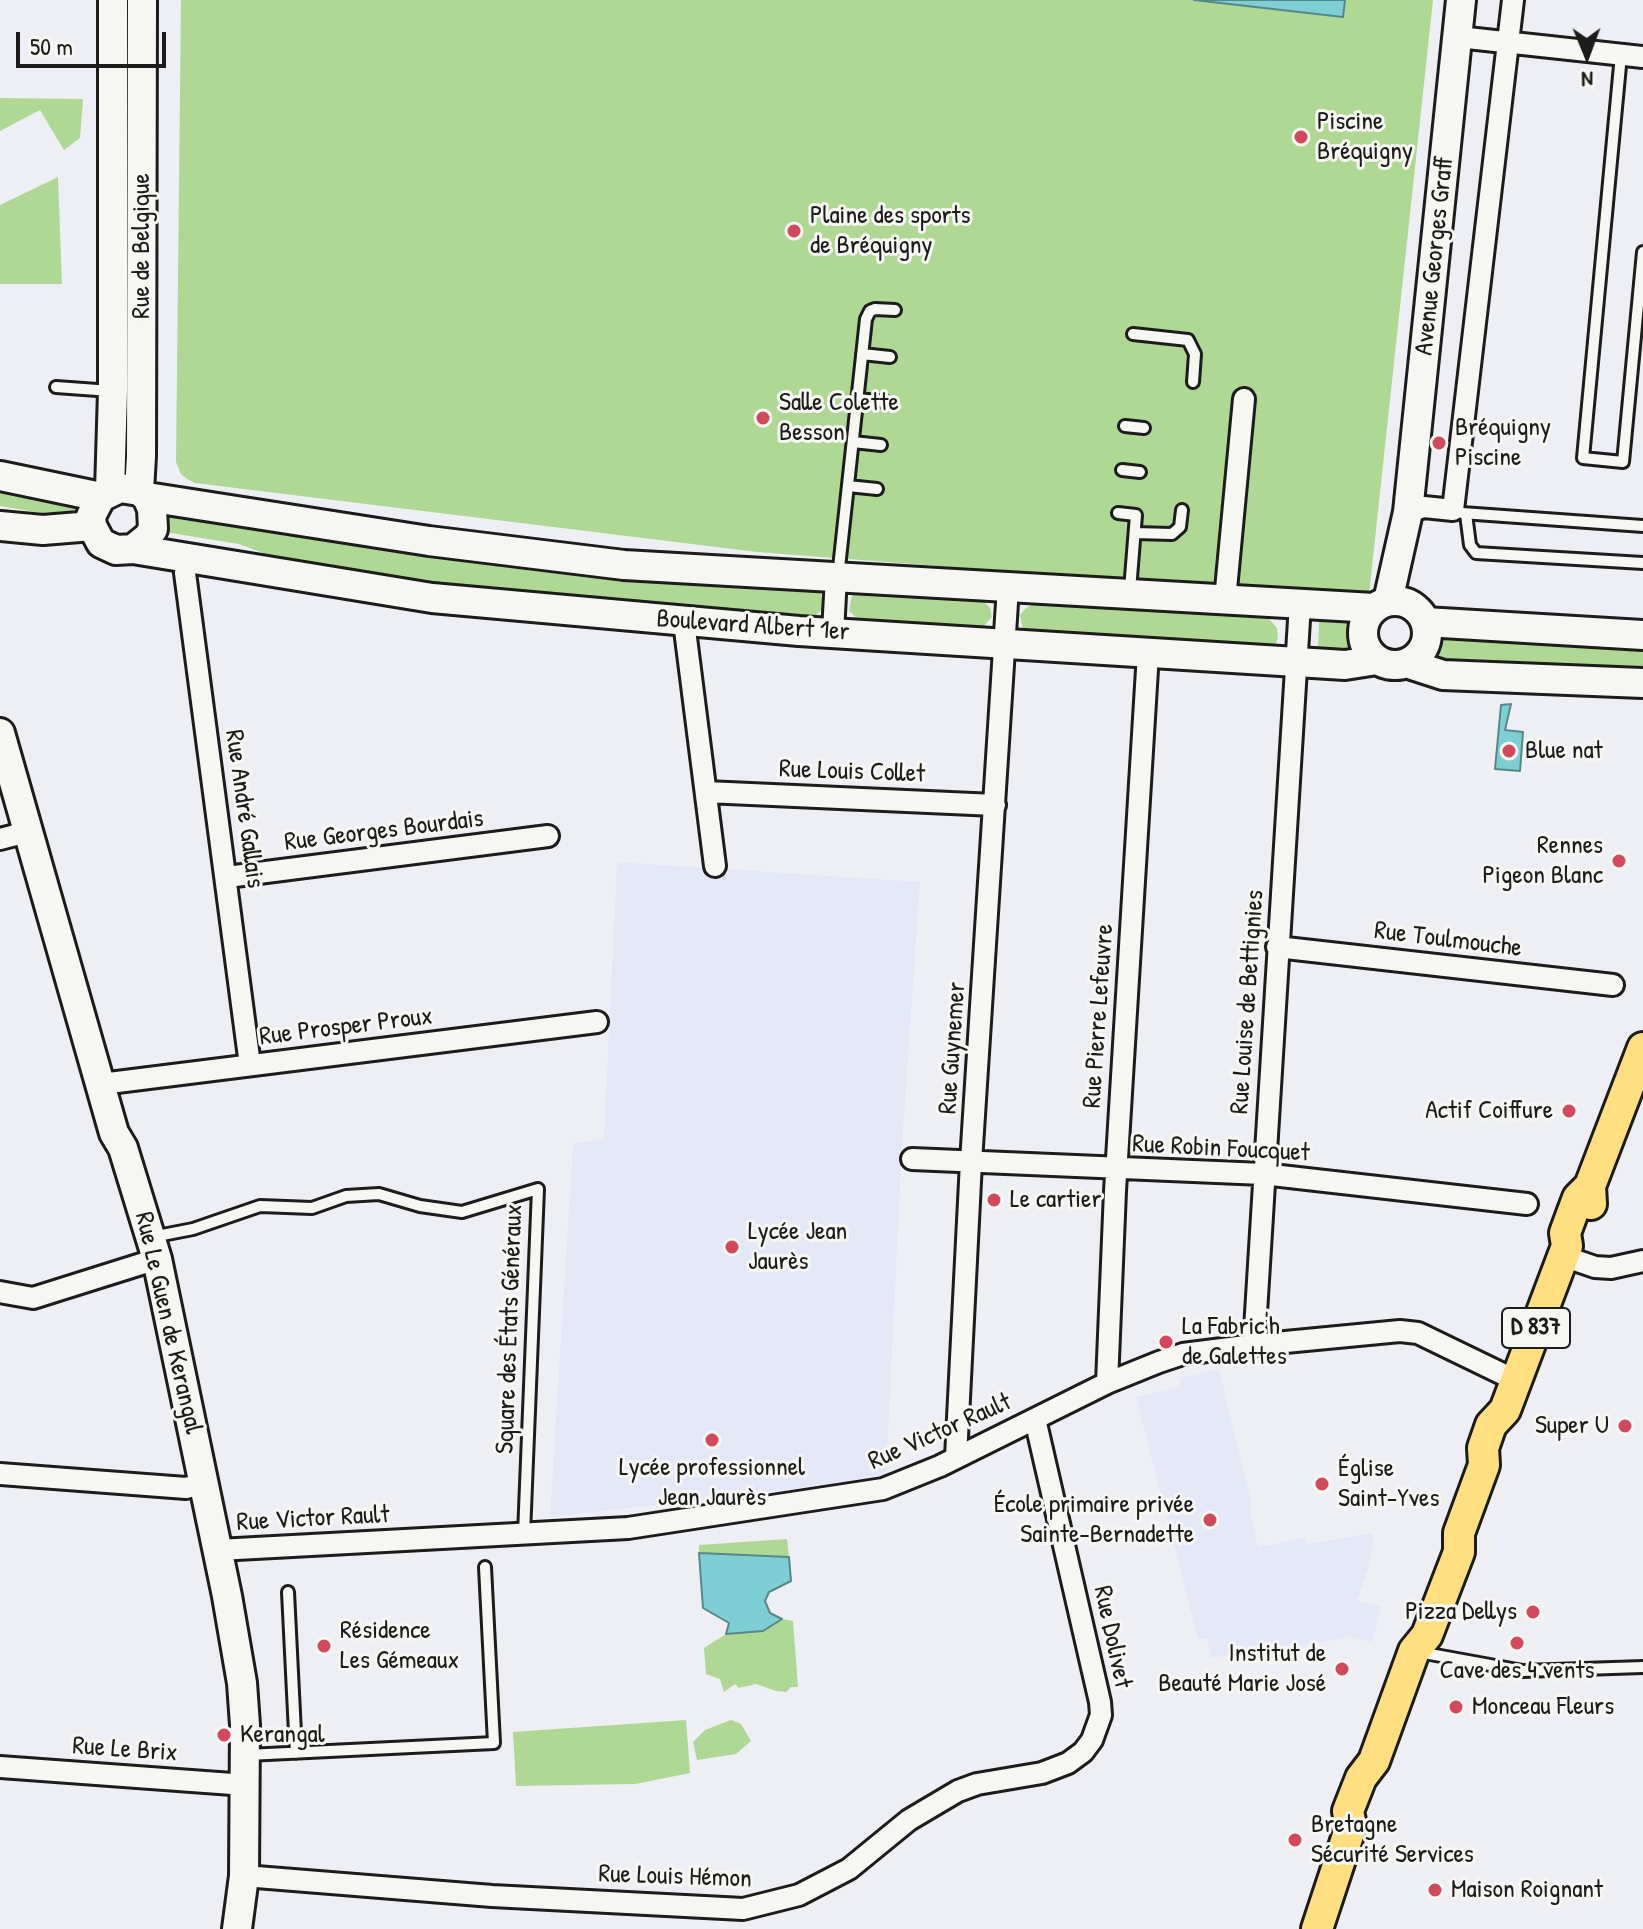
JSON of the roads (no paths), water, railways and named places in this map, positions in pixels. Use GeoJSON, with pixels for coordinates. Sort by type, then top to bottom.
{"type":"FeatureCollection","features":[{"type":"Feature","properties":{"kind":"main road","name":"Rue de Belgique"},"geometry":{"type":"LineString","coordinates":[[105,494],[113,391],[113,0]]}},
{"type":"Feature","properties":{"kind":"main road","name":"Rue de Belgique"},"geometry":{"type":"LineString","coordinates":[[142,0],[143,494]]}},
{"type":"Feature","properties":{"kind":"main road","name":"Avenue Georges Graff"},"geometry":{"type":"LineString","coordinates":[[1399,609],[1461,0]]}},
{"type":"Feature","properties":{"kind":"main road","name":"Boulevard Albert 1er"},"geometry":{"type":"LineString","coordinates":[[0,476],[105,494],[120,488],[429,541],[624,565],[1399,609],[1643,635]]}},
{"type":"Feature","properties":{"kind":"main road"},"geometry":{"type":"LineString","coordinates":[[0,526],[43,530],[92,526],[91,516],[105,494]]}},
{"type":"Feature","properties":{"kind":"main road"},"geometry":{"type":"LineString","coordinates":[[133,549],[153,529],[152,509],[143,494]]}},
{"type":"Feature","properties":{"kind":"main road","name":"Boulevard Albert 1er"},"geometry":{"type":"LineString","coordinates":[[92,526],[101,543],[110,548],[133,549],[432,598],[684,622],[1148,653],[1345,665],[1377,660]]}},
{"type":"Feature","properties":{"kind":"main road"},"geometry":{"type":"LineString","coordinates":[[1406,663],[1420,653],[1425,643],[1399,609],[1363,626],[1363,641],[1377,660],[1387,664],[1406,663],[1443,675],[1643,683]]}},
{"type":"Feature","properties":{"kind":"main road","name":"Rue Le Guen de Kerangal"},"geometry":{"type":"LineString","coordinates":[[0,733],[13,835],[101,1084],[114,1133],[123,1148],[154,1248],[205,1483],[242,1683],[246,1785],[244,1876],[237,1929]]}},
{"type":"Feature","properties":{"kind":"main road","name":"D 837"},"geometry":{"type":"LineString","coordinates":[[1414,1651],[1427,1635],[1459,1552],[1459,1533],[1484,1465],[1483,1448],[1491,1425],[1505,1410],[1517,1381],[1565,1251],[1565,1233],[1578,1198],[1590,1186],[1643,1048]]}},
{"type":"Feature","properties":{"kind":"main road"},"geometry":{"type":"LineString","coordinates":[[1317,1929],[1351,1826],[1348,1811],[1361,1778],[1374,1761],[1414,1651]]}},
{"type":"Feature","properties":{"kind":"street"},"geometry":{"type":"LineString","coordinates":[[1408,512],[1424,507],[1460,512],[1513,0]]}},
{"type":"Feature","properties":{"kind":"street"},"geometry":{"type":"LineString","coordinates":[[1458,37],[1643,57]]}},
{"type":"Feature","properties":{"kind":"street"},"geometry":{"type":"LineString","coordinates":[[1225,600],[1244,399]]}},
{"type":"Feature","properties":{"kind":"street","name":"Rue André Gallais"},"geometry":{"type":"LineString","coordinates":[[187,559],[185,573],[250,1065]]}},
{"type":"Feature","properties":{"kind":"street"},"geometry":{"type":"LineString","coordinates":[[833,632],[837,577]]}},
{"type":"Feature","properties":{"kind":"street","name":"Rue Guynemer"},"geometry":{"type":"LineString","coordinates":[[956,1457],[971,1162],[1008,587]]}},
{"type":"Feature","properties":{"kind":"street","name":"Rue Louise de Bettignies"},"geometry":{"type":"LineString","coordinates":[[1254,1345],[1300,604]]}},
{"type":"Feature","properties":{"kind":"street"},"geometry":{"type":"LineString","coordinates":[[684,622],[715,866]]}},
{"type":"Feature","properties":{"kind":"street","name":"Rue Pierre Lefeuvre"},"geometry":{"type":"LineString","coordinates":[[1107,1383],[1116,1169],[1148,653]]}},
{"type":"Feature","properties":{"kind":"street","name":"Rue Louis Collet"},"geometry":{"type":"LineString","coordinates":[[706,792],[995,805]]}},
{"type":"Feature","properties":{"kind":"street","name":"Rue Georges Bourdais"},"geometry":{"type":"LineString","coordinates":[[227,877],[548,836]]}},
{"type":"Feature","properties":{"kind":"street","name":"Rue Toulmouche"},"geometry":{"type":"LineString","coordinates":[[1277,947],[1613,985]]}},
{"type":"Feature","properties":{"kind":"street","name":"Rue Prosper Proux"},"geometry":{"type":"LineString","coordinates":[[101,1084],[597,1022]]}},
{"type":"Feature","properties":{"kind":"street","name":"Rue Robin Foucquet"},"geometry":{"type":"LineString","coordinates":[[912,1159],[1263,1174],[1527,1204]]}},
{"type":"Feature","properties":{"kind":"street"},"geometry":{"type":"LineString","coordinates":[[0,1292],[33,1298],[154,1248]]}},
{"type":"Feature","properties":{"kind":"street"},"geometry":{"type":"LineString","coordinates":[[1565,1251],[1595,1267],[1611,1268],[1643,1261]]}},
{"type":"Feature","properties":{"kind":"street","name":"Rue Victor Rault"},"geometry":{"type":"LineString","coordinates":[[218,1550],[628,1528],[883,1489],[1107,1383],[1183,1354],[1400,1331],[1418,1333],[1517,1381]]}},
{"type":"Feature","properties":{"kind":"street","name":"Rue Dolivet"},"geometry":{"type":"LineString","coordinates":[[1035,1419],[1100,1702],[1101,1715],[1092,1740],[1083,1752],[1068,1763]]}},
{"type":"Feature","properties":{"kind":"street"},"geometry":{"type":"LineString","coordinates":[[0,1474],[186,1488],[205,1483]]}},
{"type":"Feature","properties":{"kind":"street","name":"Rue Louis Hémon"},"geometry":{"type":"LineString","coordinates":[[244,1876],[743,1919],[849,1869],[909,1820],[958,1791],[977,1784],[1042,1773],[1068,1763]]}},
{"type":"Feature","properties":{"kind":"street","name":"Rue Le Brix"},"geometry":{"type":"LineString","coordinates":[[0,1767],[246,1785]]}},
{"type":"Feature","properties":{"kind":"lane"},"geometry":{"type":"LineString","coordinates":[[1621,55],[1583,458],[1623,462],[1643,252]]}},
{"type":"Feature","properties":{"kind":"lane"},"geometry":{"type":"LineString","coordinates":[[837,577],[866,319],[870,311],[880,308],[895,310]]}},
{"type":"Feature","properties":{"kind":"lane"},"geometry":{"type":"LineString","coordinates":[[1133,334],[1188,340],[1195,354],[1193,382]]}},
{"type":"Feature","properties":{"kind":"lane"},"geometry":{"type":"LineString","coordinates":[[862,354],[890,357]]}},
{"type":"Feature","properties":{"kind":"lane"},"geometry":{"type":"LineString","coordinates":[[56,387],[113,391]]}},
{"type":"Feature","properties":{"kind":"lane"},"geometry":{"type":"LineString","coordinates":[[858,399],[886,402]]}},
{"type":"Feature","properties":{"kind":"lane"},"geometry":{"type":"LineString","coordinates":[[1125,426],[1144,428]]}},
{"type":"Feature","properties":{"kind":"lane"},"geometry":{"type":"LineString","coordinates":[[853,442],[881,445]]}},
{"type":"Feature","properties":{"kind":"lane"},"geometry":{"type":"LineString","coordinates":[[1122,470],[1140,472]]}},
{"type":"Feature","properties":{"kind":"lane"},"geometry":{"type":"LineString","coordinates":[[848,486],[877,489]]}},
{"type":"Feature","properties":{"kind":"lane"},"geometry":{"type":"LineString","coordinates":[[1135,533],[1172,534],[1180,527],[1182,510]]}},
{"type":"Feature","properties":{"kind":"lane"},"geometry":{"type":"LineString","coordinates":[[1643,526],[1460,512],[1470,545],[1476,553],[1643,563]]}},
{"type":"Feature","properties":{"kind":"lane"},"geometry":{"type":"LineString","coordinates":[[1118,513],[1136,515],[1130,594]]}},
{"type":"Feature","properties":{"kind":"lane","name":"Square des États Généraux"},"geometry":{"type":"LineString","coordinates":[[154,1248],[193,1229],[260,1206],[312,1208],[346,1196],[379,1194],[420,1206],[462,1212],[538,1189],[524,1535]]}},
{"type":"Feature","properties":{"kind":"lane"},"geometry":{"type":"LineString","coordinates":[[245,1755],[494,1743],[485,1567]]}},
{"type":"Feature","properties":{"kind":"lane"},"geometry":{"type":"LineString","coordinates":[[288,1592],[296,1753]]}},
{"type":"Feature","properties":{"kind":"lane"},"geometry":{"type":"LineString","coordinates":[[1414,1651],[1523,1671],[1643,1667]]}},
{"type":"Feature","properties":{"kind":"water"},"geometry":{"type":"Polygon","coordinates":[[[1194,0],[1345,0],[1343,17],[1194,0]]]}},
{"type":"Feature","properties":{"kind":"water","name":"Blue nat"},"geometry":{"type":"Polygon","coordinates":[[[1511,704],[1505,730],[1523,732],[1520,771],[1495,769],[1501,705],[1511,704]]]}},
{"type":"Feature","properties":{"kind":"water"},"geometry":{"type":"Polygon","coordinates":[[[699,1553],[789,1557],[791,1581],[769,1592],[765,1601],[770,1613],[782,1619],[763,1631],[726,1634],[729,1623],[703,1608],[699,1553]]]}},
{"type":"Feature","properties":{"kind":"place","name":"Piscine Bréquigny"},"geometry":{"type":"Point","coordinates":[1301,137]}},
{"type":"Feature","properties":{"kind":"place","name":"Plaine des sports de Bréquigny"},"geometry":{"type":"Point","coordinates":[794,231]}},
{"type":"Feature","properties":{"kind":"place","name":"Salle Colette Besson"},"geometry":{"type":"Point","coordinates":[763,418]}},
{"type":"Feature","properties":{"kind":"place","name":"Bréquigny Piscine"},"geometry":{"type":"Point","coordinates":[1439,443]}},
{"type":"Feature","properties":{"kind":"place","name":"Blue nat"},"geometry":{"type":"Point","coordinates":[1509,751]}},
{"type":"Feature","properties":{"kind":"place","name":"Rennes Pigeon Blanc"},"geometry":{"type":"Point","coordinates":[1619,861]}},
{"type":"Feature","properties":{"kind":"place","name":"Actif Coiffure"},"geometry":{"type":"Point","coordinates":[1569,1111]}},
{"type":"Feature","properties":{"kind":"place","name":"Le cartier"},"geometry":{"type":"Point","coordinates":[994,1200]}},
{"type":"Feature","properties":{"kind":"place","name":"Lycée Jean Jaurès"},"geometry":{"type":"Point","coordinates":[732,1247]}},
{"type":"Feature","properties":{"kind":"place","name":"La Fabric'h de Galettes"},"geometry":{"type":"Point","coordinates":[1166,1342]}},
{"type":"Feature","properties":{"kind":"place","name":"Super U"},"geometry":{"type":"Point","coordinates":[1625,1426]}},
{"type":"Feature","properties":{"kind":"place","name":"Lycée professionnel Jean Jaurès"},"geometry":{"type":"Point","coordinates":[712,1440]}},
{"type":"Feature","properties":{"kind":"place","name":"Église Saint-Yves"},"geometry":{"type":"Point","coordinates":[1322,1484]}},
{"type":"Feature","properties":{"kind":"place","name":"École primaire privée Sainte-Bernadette"},"geometry":{"type":"Point","coordinates":[1210,1520]}},
{"type":"Feature","properties":{"kind":"place","name":"Pizza Dellys"},"geometry":{"type":"Point","coordinates":[1533,1612]}},
{"type":"Feature","properties":{"kind":"place","name":"Cave des 4 vents"},"geometry":{"type":"Point","coordinates":[1517,1643]}},
{"type":"Feature","properties":{"kind":"place","name":"Résidence Les Gémeaux"},"geometry":{"type":"Point","coordinates":[324,1646]}},
{"type":"Feature","properties":{"kind":"place","name":"Institut de Beauté Marie José"},"geometry":{"type":"Point","coordinates":[1342,1669]}},
{"type":"Feature","properties":{"kind":"place","name":"Monceau Fleurs"},"geometry":{"type":"Point","coordinates":[1456,1707]}},
{"type":"Feature","properties":{"kind":"place","name":"Kerangal"},"geometry":{"type":"Point","coordinates":[224,1735]}},
{"type":"Feature","properties":{"kind":"place","name":"Bretagne Sécurité Services"},"geometry":{"type":"Point","coordinates":[1295,1840]}},
{"type":"Feature","properties":{"kind":"place","name":"Maison Roignant"},"geometry":{"type":"Point","coordinates":[1435,1890]}}]}
